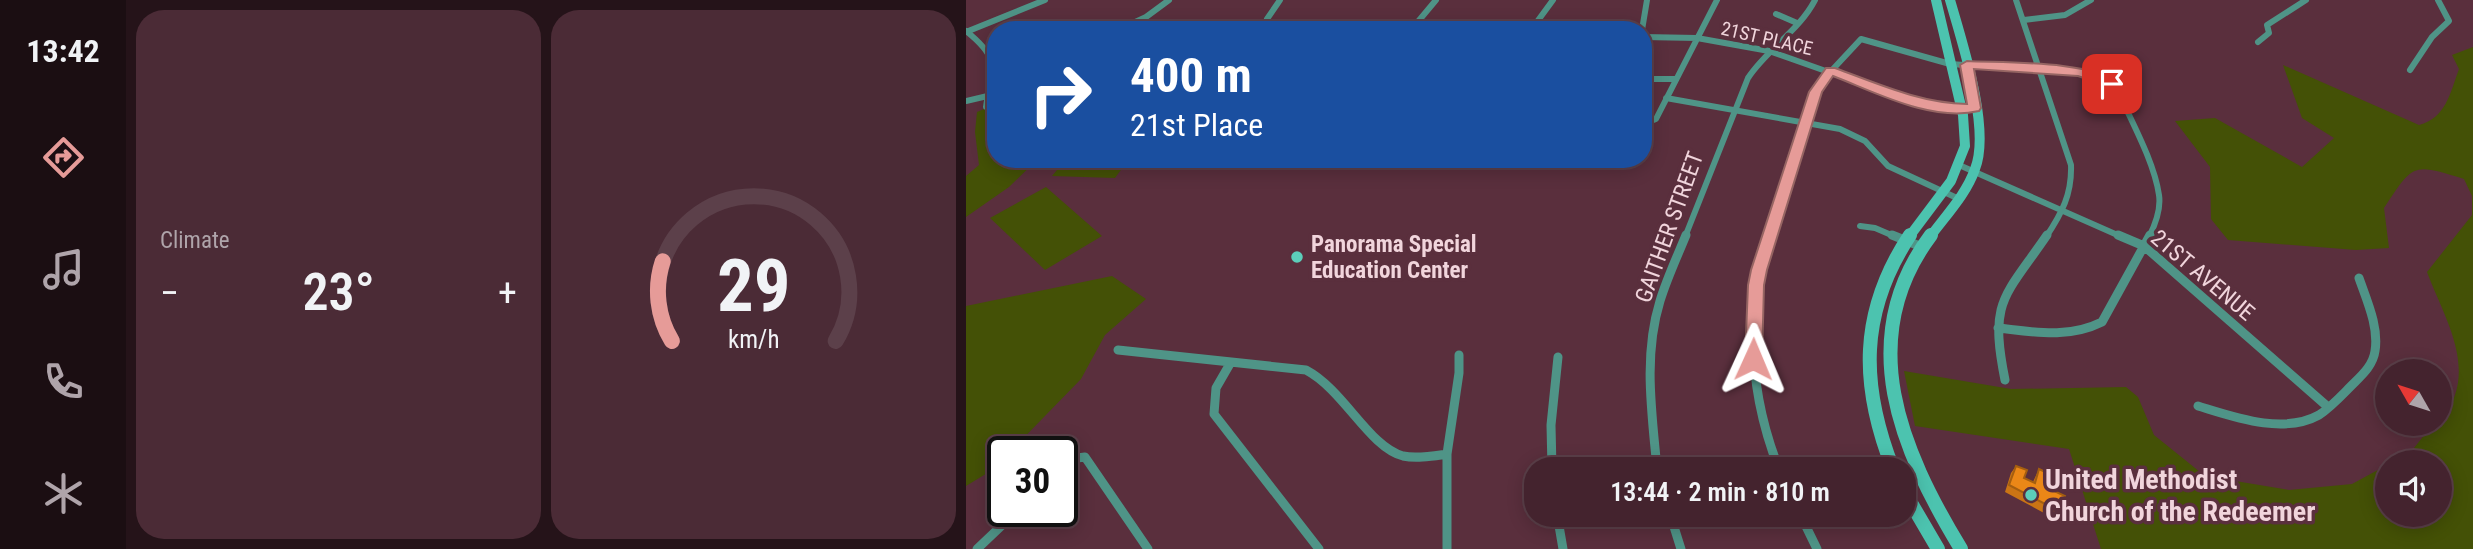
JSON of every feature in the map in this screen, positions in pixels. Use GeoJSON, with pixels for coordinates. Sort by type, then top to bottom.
{"type":"FeatureCollection","features":[{"type":"Feature","properties":{"kind":"main road"},"geometry":{"type":"LineString","coordinates":[[1889,457],[1875,413],[1869,350],[1878,293],[1890,265],[1959,165],[1965,148],[1961,108],[1936,0]]}},
{"type":"Feature","properties":{"kind":"main road"},"geometry":{"type":"LineString","coordinates":[[1950,0],[1967,65],[1980,146],[1975,170],[1907,273],[1896,303],[1890,356],[1898,422],[1919,478],[1961,549]]}},
{"type":"Feature","properties":{"kind":"main road"},"geometry":{"type":"LineString","coordinates":[[1916,511],[1938,549]]}},
{"type":"Feature","properties":{"kind":"street"},"geometry":{"type":"LineString","coordinates":[[997,21],[1045,0]]}},
{"type":"Feature","properties":{"kind":"street"},"geometry":{"type":"LineString","coordinates":[[1137,21],[1169,0]]}},
{"type":"Feature","properties":{"kind":"street"},"geometry":{"type":"LineString","coordinates":[[1267,19],[1280,0]]}},
{"type":"Feature","properties":{"kind":"street"},"geometry":{"type":"LineString","coordinates":[[1417,21],[1436,0]]}},
{"type":"Feature","properties":{"kind":"street"},"geometry":{"type":"LineString","coordinates":[[1538,21],[1553,0]]}},
{"type":"Feature","properties":{"kind":"street"},"geometry":{"type":"LineString","coordinates":[[1644,21],[1647,0]]}},
{"type":"Feature","properties":{"kind":"street"},"geometry":{"type":"LineString","coordinates":[[1652,121],[1656,119],[1717,0]]}},
{"type":"Feature","properties":{"kind":"street","name":"GAITHER STREET"},"geometry":{"type":"LineString","coordinates":[[1656,457],[1649,373],[1653,330],[1668,273],[1753,69],[1812,8],[1815,0]]}},
{"type":"Feature","properties":{"kind":"street"},"geometry":{"type":"LineString","coordinates":[[2005,380],[1998,313],[2003,300],[2072,194],[2073,174],[2016,0]]}},
{"type":"Feature","properties":{"kind":"street"},"geometry":{"type":"LineString","coordinates":[[2024,20],[2065,15],[2091,0]]}},
{"type":"Feature","properties":{"kind":"street"},"geometry":{"type":"LineString","coordinates":[[2258,42],[2269,33],[2267,25],[2306,0]]}},
{"type":"Feature","properties":{"kind":"street"},"geometry":{"type":"LineString","coordinates":[[2410,70],[2432,37],[2449,21],[2438,0]]}},
{"type":"Feature","properties":{"kind":"street"},"geometry":{"type":"LineString","coordinates":[[1776,14],[1797,23]]}},
{"type":"Feature","properties":{"kind":"street"},"geometry":{"type":"LineString","coordinates":[[967,33],[987,25]]}},
{"type":"Feature","properties":{"kind":"street"},"geometry":{"type":"LineString","coordinates":[[1774,457],[1758,401],[1753,359],[1756,285],[1816,92],[1831,71],[1864,39],[1868,30]]}},
{"type":"Feature","properties":{"kind":"street"},"geometry":{"type":"LineString","coordinates":[[967,33],[987,49]]}},
{"type":"Feature","properties":{"kind":"street","name":"21ST PLACE"},"geometry":{"type":"LineString","coordinates":[[1652,37],[1698,38],[1769,51],[1922,105],[1974,108]]}},
{"type":"Feature","properties":{"kind":"street"},"geometry":{"type":"LineString","coordinates":[[1864,39],[1950,64],[2078,72],[2095,76],[2117,89],[2155,178],[2160,198],[2158,214],[2144,246],[2102,322],[2088,330],[2062,334],[1998,328]]}},
{"type":"Feature","properties":{"kind":"street"},"geometry":{"type":"LineString","coordinates":[[1652,79],[1676,79]]}},
{"type":"Feature","properties":{"kind":"street"},"geometry":{"type":"LineString","coordinates":[[966,101],[987,96]]}},
{"type":"Feature","properties":{"kind":"street"},"geometry":{"type":"LineString","coordinates":[[1666,98],[1838,128],[1870,145],[1888,166],[1957,198]]}},
{"type":"Feature","properties":{"kind":"street","name":"21ST AVENUE"},"geometry":{"type":"LineString","coordinates":[[1959,165],[2144,246],[2328,407]]}},
{"type":"Feature","properties":{"kind":"street"},"geometry":{"type":"LineString","coordinates":[[1860,226],[1875,228],[1922,247]]}},
{"type":"Feature","properties":{"kind":"street"},"geometry":{"type":"LineString","coordinates":[[2198,406],[2225,414],[2273,422],[2303,421],[2328,407],[2367,369],[2374,354],[2374,335],[2359,278]]}},
{"type":"Feature","properties":{"kind":"street"},"geometry":{"type":"LineString","coordinates":[[1118,350],[1312,373],[1327,381],[1394,453],[1415,457],[1447,454]]}},
{"type":"Feature","properties":{"kind":"street"},"geometry":{"type":"LineString","coordinates":[[1447,549],[1447,454],[1459,373],[1459,355]]}},
{"type":"Feature","properties":{"kind":"street"},"geometry":{"type":"LineString","coordinates":[[1552,457],[1551,425],[1558,357]]}},
{"type":"Feature","properties":{"kind":"street"},"geometry":{"type":"LineString","coordinates":[[1231,362],[1216,388],[1214,414],[1319,549]]}},
{"type":"Feature","properties":{"kind":"street"},"geometry":{"type":"LineString","coordinates":[[1078,458],[1085,457],[1091,463],[1148,549]]}},
{"type":"Feature","properties":{"kind":"street"},"geometry":{"type":"LineString","coordinates":[[977,549],[1000,527]]}},
{"type":"Feature","properties":{"kind":"street"},"geometry":{"type":"LineString","coordinates":[[1560,527],[1563,549]]}},
{"type":"Feature","properties":{"kind":"street"},"geometry":{"type":"LineString","coordinates":[[1674,527],[1681,549]]}},
{"type":"Feature","properties":{"kind":"street"},"geometry":{"type":"LineString","coordinates":[[1806,527],[1817,549]]}},
{"type":"Feature","properties":{"kind":"green space"},"geometry":{"type":"Polygon","coordinates":[[[2473,47],[2473,549],[2101,549],[2069,449],[1915,426],[1904,371],[2011,389],[2126,387],[2138,397],[2154,435],[2205,476],[2289,490],[2352,484],[2375,472],[2375,527],[2452,527],[2452,450],[2412,450],[2423,436],[2452,436],[2452,401],[2458,380],[2456,348],[2427,272],[2472,215],[2472,196],[2464,179],[2424,169],[2409,175],[2384,208],[2389,248],[2356,250],[2228,240],[2211,219],[2210,167],[2175,121],[2215,118],[2302,167],[2334,138],[2302,118],[2283,65],[2419,125],[2435,117],[2450,95],[2459,69],[2452,55],[2473,47]]]}},
{"type":"Feature","properties":{"kind":"green space"},"geometry":{"type":"Polygon","coordinates":[[[987,108],[987,168],[1029,168],[1009,187],[966,217],[966,176],[979,165],[975,132],[977,112],[987,108]]]}},
{"type":"Feature","properties":{"kind":"green space"},"geometry":{"type":"Polygon","coordinates":[[[1059,168],[1122,168],[1115,178],[1052,176],[1059,168]]]}},
{"type":"Feature","properties":{"kind":"green space"},"geometry":{"type":"Polygon","coordinates":[[[1046,187],[1102,236],[1045,270],[990,218],[1046,187]]]}},
{"type":"Feature","properties":{"kind":"green space"},"geometry":{"type":"Polygon","coordinates":[[[1112,276],[1146,299],[1105,335],[1081,379],[1026,436],[987,436],[987,473],[966,486],[966,306],[1112,276]]]}},
{"type":"Feature","properties":{"kind":"building"},"geometry":{"type":"Polygon","coordinates":[[[2016,466],[2027,470],[2024,478],[2035,483],[2039,469],[2058,478],[2054,491],[2065,496],[2062,509],[2050,503],[2049,506],[2009,485],[2016,466]]]}},
{"type":"Feature","properties":{"kind":"place","name":"Panorama Special Education Center"},"geometry":{"type":"Point","coordinates":[1297,257]}},
{"type":"Feature","properties":{"kind":"place","name":"United Methodist Church of the Redeemer"},"geometry":{"type":"Point","coordinates":[2031,495]}},
{"type":"Feature","properties":{"kind":"route"},"geometry":{"type":"LineString","coordinates":[[1753,359],[1759,270],[1816,92],[1831,71],[1931,107],[1974,108],[1967,65],[2078,72],[2112,84]]}}]}
